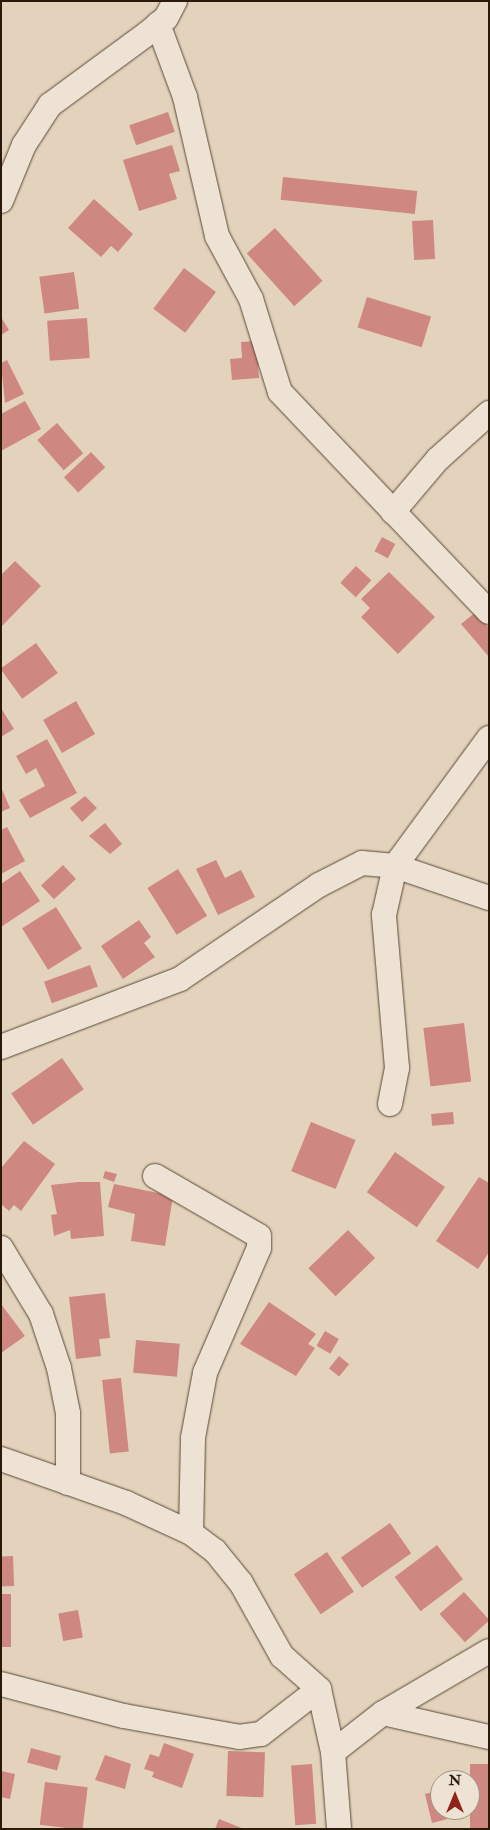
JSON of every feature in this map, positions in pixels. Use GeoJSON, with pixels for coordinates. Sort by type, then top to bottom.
{"type":"FeatureCollection","features":[{"type":"Feature","properties":{"kind":"street"},"geometry":{"type":"LineString","coordinates":[[1,201],[24,145],[50,105],[158,24],[175,1]]}},
{"type":"Feature","properties":{"kind":"street"},"geometry":{"type":"LineString","coordinates":[[158,24],[185,97],[217,236],[251,299],[280,392],[489,612]]}},
{"type":"Feature","properties":{"kind":"street"},"geometry":{"type":"LineString","coordinates":[[393,512],[438,459],[489,414]]}},
{"type":"Feature","properties":{"kind":"street"},"geometry":{"type":"LineString","coordinates":[[390,1104],[397,1068],[384,915],[395,866],[489,738]]}},
{"type":"Feature","properties":{"kind":"street"},"geometry":{"type":"LineString","coordinates":[[1,1048],[180,979],[319,885],[362,863],[395,866],[489,898]]}},
{"type":"Feature","properties":{"kind":"street"},"geometry":{"type":"LineString","coordinates":[[155,1176],[258,1236],[259,1248],[205,1374],[193,1438],[190,1533]]}},
{"type":"Feature","properties":{"kind":"street"},"geometry":{"type":"LineString","coordinates":[[1,1248],[41,1314],[59,1368],[68,1413],[68,1483]]}},
{"type":"Feature","properties":{"kind":"street"},"geometry":{"type":"LineString","coordinates":[[1,1459],[126,1503],[190,1533],[215,1551],[241,1583],[282,1656],[319,1689],[333,1752],[338,1829]]}},
{"type":"Feature","properties":{"kind":"street"},"geometry":{"type":"LineString","coordinates":[[333,1752],[383,1713],[489,1651]]}},
{"type":"Feature","properties":{"kind":"street"},"geometry":{"type":"LineString","coordinates":[[1,1684],[133,1718],[239,1737],[261,1734],[319,1689]]}},
{"type":"Feature","properties":{"kind":"street"},"geometry":{"type":"LineString","coordinates":[[383,1713],[489,1737]]}},
{"type":"Feature","properties":{"kind":"building"},"geometry":{"type":"Polygon","coordinates":[[[168,112],[175,132],[136,145],[129,125],[168,112]]]}},
{"type":"Feature","properties":{"kind":"building"},"geometry":{"type":"Polygon","coordinates":[[[172,145],[180,171],[169,174],[177,199],[139,211],[123,160],[172,145]]]}},
{"type":"Feature","properties":{"kind":"building"},"geometry":{"type":"Polygon","coordinates":[[[283,177],[417,191],[415,214],[281,200],[283,177]]]}},
{"type":"Feature","properties":{"kind":"building"},"geometry":{"type":"Polygon","coordinates":[[[94,199],[133,234],[118,252],[111,246],[101,257],[68,228],[94,199]]]}},
{"type":"Feature","properties":{"kind":"building"},"geometry":{"type":"Polygon","coordinates":[[[433,220],[435,259],[414,260],[412,221],[433,220]]]}},
{"type":"Feature","properties":{"kind":"building"},"geometry":{"type":"Polygon","coordinates":[[[275,228],[323,281],[294,306],[247,253],[275,228]]]}},
{"type":"Feature","properties":{"kind":"building"},"geometry":{"type":"Polygon","coordinates":[[[184,268],[216,292],[185,333],[153,309],[184,268]]]}},
{"type":"Feature","properties":{"kind":"building"},"geometry":{"type":"Polygon","coordinates":[[[74,272],[79,309],[44,314],[39,277],[74,272]]]}},
{"type":"Feature","properties":{"kind":"building"},"geometry":{"type":"Polygon","coordinates":[[[367,297],[431,317],[422,347],[358,328],[367,297]]]}},
{"type":"Feature","properties":{"kind":"building"},"geometry":{"type":"Polygon","coordinates":[[[1,317],[9,330],[1,335],[1,317]]]}},
{"type":"Feature","properties":{"kind":"building"},"geometry":{"type":"Polygon","coordinates":[[[87,318],[90,358],[50,361],[47,321],[87,318]]]}},
{"type":"Feature","properties":{"kind":"building"},"geometry":{"type":"Polygon","coordinates":[[[256,341],[259,378],[232,380],[230,359],[242,358],[241,342],[256,341]]]}},
{"type":"Feature","properties":{"kind":"building"},"geometry":{"type":"Polygon","coordinates":[[[7,360],[24,394],[5,403],[1,363],[7,360]]]}},
{"type":"Feature","properties":{"kind":"building"},"geometry":{"type":"Polygon","coordinates":[[[25,401],[41,429],[1,451],[1,414],[25,401]]]}},
{"type":"Feature","properties":{"kind":"building"},"geometry":{"type":"Polygon","coordinates":[[[57,423],[83,453],[64,470],[37,440],[57,423]]]}},
{"type":"Feature","properties":{"kind":"building"},"geometry":{"type":"Polygon","coordinates":[[[91,452],[105,467],[78,493],[64,477],[91,452]]]}},
{"type":"Feature","properties":{"kind":"building"},"geometry":{"type":"Polygon","coordinates":[[[382,537],[395,544],[388,558],[374,551],[382,537]]]}},
{"type":"Feature","properties":{"kind":"building"},"geometry":{"type":"Polygon","coordinates":[[[15,561],[41,586],[1,627],[1,575],[15,561]]]}},
{"type":"Feature","properties":{"kind":"building"},"geometry":{"type":"Polygon","coordinates":[[[356,566],[371,580],[356,597],[340,583],[356,566]]]}},
{"type":"Feature","properties":{"kind":"building"},"geometry":{"type":"Polygon","coordinates":[[[389,572],[435,617],[398,654],[361,617],[370,608],[361,599],[389,572]]]}},
{"type":"Feature","properties":{"kind":"building"},"geometry":{"type":"Polygon","coordinates":[[[476,612],[489,628],[489,657],[461,624],[476,612]]]}},
{"type":"Feature","properties":{"kind":"building"},"geometry":{"type":"Polygon","coordinates":[[[36,643],[58,673],[22,699],[1,668],[36,643]]]}},
{"type":"Feature","properties":{"kind":"building"},"geometry":{"type":"Polygon","coordinates":[[[76,701],[95,734],[62,753],[43,720],[76,701]]]}},
{"type":"Feature","properties":{"kind":"building"},"geometry":{"type":"Polygon","coordinates":[[[1,708],[14,729],[1,737],[1,708]]]}},
{"type":"Feature","properties":{"kind":"building"},"geometry":{"type":"Polygon","coordinates":[[[47,739],[77,793],[30,818],[19,800],[45,786],[36,768],[26,774],[16,756],[47,739]]]}},
{"type":"Feature","properties":{"kind":"building"},"geometry":{"type":"Polygon","coordinates":[[[1,787],[10,808],[1,812],[1,787]]]}},
{"type":"Feature","properties":{"kind":"building"},"geometry":{"type":"Polygon","coordinates":[[[85,796],[97,808],[82,822],[70,808],[85,796]]]}},
{"type":"Feature","properties":{"kind":"building"},"geometry":{"type":"Polygon","coordinates":[[[105,823],[122,844],[110,854],[89,836],[105,823]]]}},
{"type":"Feature","properties":{"kind":"building"},"geometry":{"type":"Polygon","coordinates":[[[7,827],[25,861],[1,874],[1,830],[7,827]]]}},
{"type":"Feature","properties":{"kind":"building"},"geometry":{"type":"Polygon","coordinates":[[[216,860],[225,878],[241,870],[255,897],[218,915],[196,869],[216,860]]]}},
{"type":"Feature","properties":{"kind":"building"},"geometry":{"type":"Polygon","coordinates":[[[63,865],[76,879],[54,899],[41,885],[63,865]]]}},
{"type":"Feature","properties":{"kind":"building"},"geometry":{"type":"Polygon","coordinates":[[[178,869],[207,916],[177,935],[147,888],[178,869]]]}},
{"type":"Feature","properties":{"kind":"building"},"geometry":{"type":"Polygon","coordinates":[[[20,871],[40,901],[1,927],[1,884],[20,871]]]}},
{"type":"Feature","properties":{"kind":"building"},"geometry":{"type":"Polygon","coordinates":[[[56,907],[82,949],[48,970],[22,928],[56,907]]]}},
{"type":"Feature","properties":{"kind":"building"},"geometry":{"type":"Polygon","coordinates":[[[139,920],[151,937],[144,943],[155,957],[123,979],[101,946],[139,920]]]}},
{"type":"Feature","properties":{"kind":"building"},"geometry":{"type":"Polygon","coordinates":[[[90,965],[98,987],[52,1003],[44,982],[90,965]]]}},
{"type":"Feature","properties":{"kind":"building"},"geometry":{"type":"Polygon","coordinates":[[[464,1023],[471,1082],[430,1087],[423,1028],[464,1023]]]}},
{"type":"Feature","properties":{"kind":"building"},"geometry":{"type":"Polygon","coordinates":[[[62,1058],[84,1089],[33,1125],[11,1094],[62,1058]]]}},
{"type":"Feature","properties":{"kind":"building"},"geometry":{"type":"Polygon","coordinates":[[[453,1112],[454,1124],[432,1126],[431,1114],[453,1112]]]}},
{"type":"Feature","properties":{"kind":"building"},"geometry":{"type":"Polygon","coordinates":[[[311,1122],[356,1140],[336,1189],[291,1171],[311,1122]]]}},
{"type":"Feature","properties":{"kind":"building"},"geometry":{"type":"Polygon","coordinates":[[[24,1141],[55,1164],[21,1211],[14,1205],[9,1211],[1,1204],[1,1168],[24,1141]]]}},
{"type":"Feature","properties":{"kind":"building"},"geometry":{"type":"Polygon","coordinates":[[[395,1152],[445,1187],[417,1227],[367,1192],[395,1152]]]}},
{"type":"Feature","properties":{"kind":"building"},"geometry":{"type":"Polygon","coordinates":[[[105,1171],[117,1174],[114,1182],[103,1178],[105,1171]]]}},
{"type":"Feature","properties":{"kind":"building"},"geometry":{"type":"Polygon","coordinates":[[[479,1177],[489,1183],[489,1252],[478,1269],[436,1241],[479,1177]]]}},
{"type":"Feature","properties":{"kind":"building"},"geometry":{"type":"Polygon","coordinates":[[[100,1182],[104,1236],[71,1239],[70,1230],[54,1236],[51,1215],[57,1214],[51,1185],[100,1182]]]}},
{"type":"Feature","properties":{"kind":"building"},"geometry":{"type":"Polygon","coordinates":[[[114,1184],[173,1196],[165,1246],[131,1241],[135,1214],[108,1207],[114,1184]]]}},
{"type":"Feature","properties":{"kind":"building"},"geometry":{"type":"Polygon","coordinates":[[[348,1230],[375,1258],[336,1296],[308,1268],[348,1230]]]}},
{"type":"Feature","properties":{"kind":"building"},"geometry":{"type":"Polygon","coordinates":[[[105,1293],[110,1338],[99,1339],[101,1356],[76,1359],[69,1297],[105,1293]]]}},
{"type":"Feature","properties":{"kind":"building"},"geometry":{"type":"Polygon","coordinates":[[[269,1302],[316,1334],[308,1344],[315,1348],[296,1376],[240,1344],[269,1302]]]}},
{"type":"Feature","properties":{"kind":"building"},"geometry":{"type":"Polygon","coordinates":[[[1,1304],[25,1336],[1,1353],[1,1304]]]}},
{"type":"Feature","properties":{"kind":"building"},"geometry":{"type":"Polygon","coordinates":[[[325,1331],[339,1339],[330,1354],[317,1346],[325,1331]]]}},
{"type":"Feature","properties":{"kind":"building"},"geometry":{"type":"Polygon","coordinates":[[[136,1340],[180,1344],[177,1377],[133,1373],[136,1340]]]}},
{"type":"Feature","properties":{"kind":"building"},"geometry":{"type":"Polygon","coordinates":[[[339,1356],[349,1364],[339,1377],[329,1368],[339,1356]]]}},
{"type":"Feature","properties":{"kind":"building"},"geometry":{"type":"Polygon","coordinates":[[[121,1378],[129,1452],[110,1454],[102,1380],[121,1378]]]}},
{"type":"Feature","properties":{"kind":"building"},"geometry":{"type":"Polygon","coordinates":[[[390,1523],[411,1553],[362,1588],[341,1557],[390,1523]]]}},
{"type":"Feature","properties":{"kind":"building"},"geometry":{"type":"Polygon","coordinates":[[[437,1545],[463,1579],[421,1611],[395,1577],[437,1545]]]}},
{"type":"Feature","properties":{"kind":"building"},"geometry":{"type":"Polygon","coordinates":[[[327,1552],[354,1592],[321,1614],[294,1574],[327,1552]]]}},
{"type":"Feature","properties":{"kind":"building"},"geometry":{"type":"Polygon","coordinates":[[[1,1556],[13,1556],[14,1586],[2,1586],[1,1556]]]}},
{"type":"Feature","properties":{"kind":"building"},"geometry":{"type":"Polygon","coordinates":[[[464,1592],[489,1620],[465,1642],[439,1614],[464,1592]]]}},
{"type":"Feature","properties":{"kind":"building"},"geometry":{"type":"Polygon","coordinates":[[[1,1594],[11,1594],[11,1647],[1,1647],[1,1594]]]}},
{"type":"Feature","properties":{"kind":"building"},"geometry":{"type":"Polygon","coordinates":[[[78,1610],[83,1638],[63,1641],[58,1613],[78,1610]]]}},
{"type":"Feature","properties":{"kind":"building"},"geometry":{"type":"Polygon","coordinates":[[[164,1743],[194,1754],[182,1788],[152,1777],[154,1772],[144,1769],[150,1754],[159,1757],[164,1743]]]}},
{"type":"Feature","properties":{"kind":"building"},"geometry":{"type":"Polygon","coordinates":[[[31,1748],[61,1756],[57,1771],[27,1762],[31,1748]]]}},
{"type":"Feature","properties":{"kind":"building"},"geometry":{"type":"Polygon","coordinates":[[[228,1751],[265,1752],[263,1797],[226,1796],[228,1751]]]}},
{"type":"Feature","properties":{"kind":"building"},"geometry":{"type":"Polygon","coordinates":[[[105,1755],[131,1764],[125,1789],[95,1780],[105,1755]]]}},
{"type":"Feature","properties":{"kind":"building"},"geometry":{"type":"Polygon","coordinates":[[[312,1764],[316,1824],[295,1825],[291,1765],[312,1764]]]}},
{"type":"Feature","properties":{"kind":"building"},"geometry":{"type":"Polygon","coordinates":[[[470,1764],[489,1764],[489,1829],[470,1829],[470,1820],[480,1820],[480,1770],[470,1770],[470,1764]]]}},
{"type":"Feature","properties":{"kind":"building"},"geometry":{"type":"Polygon","coordinates":[[[1,1771],[15,1774],[10,1799],[1,1797],[1,1771]]]}},
{"type":"Feature","properties":{"kind":"building"},"geometry":{"type":"Polygon","coordinates":[[[45,1782],[88,1787],[83,1829],[40,1825],[45,1782]]]}},
{"type":"Feature","properties":{"kind":"building"},"geometry":{"type":"Polygon","coordinates":[[[430,1793],[430,1815],[425,1794],[430,1793]]]}},
{"type":"Feature","properties":{"kind":"building"},"geometry":{"type":"Polygon","coordinates":[[[219,1819],[244,1829],[215,1829],[219,1819]]]}},
{"type":"Feature","properties":{"kind":"building"},"geometry":{"type":"Polygon","coordinates":[[[431,1820],[444,1820],[432,1823],[431,1820]]]}}]}
